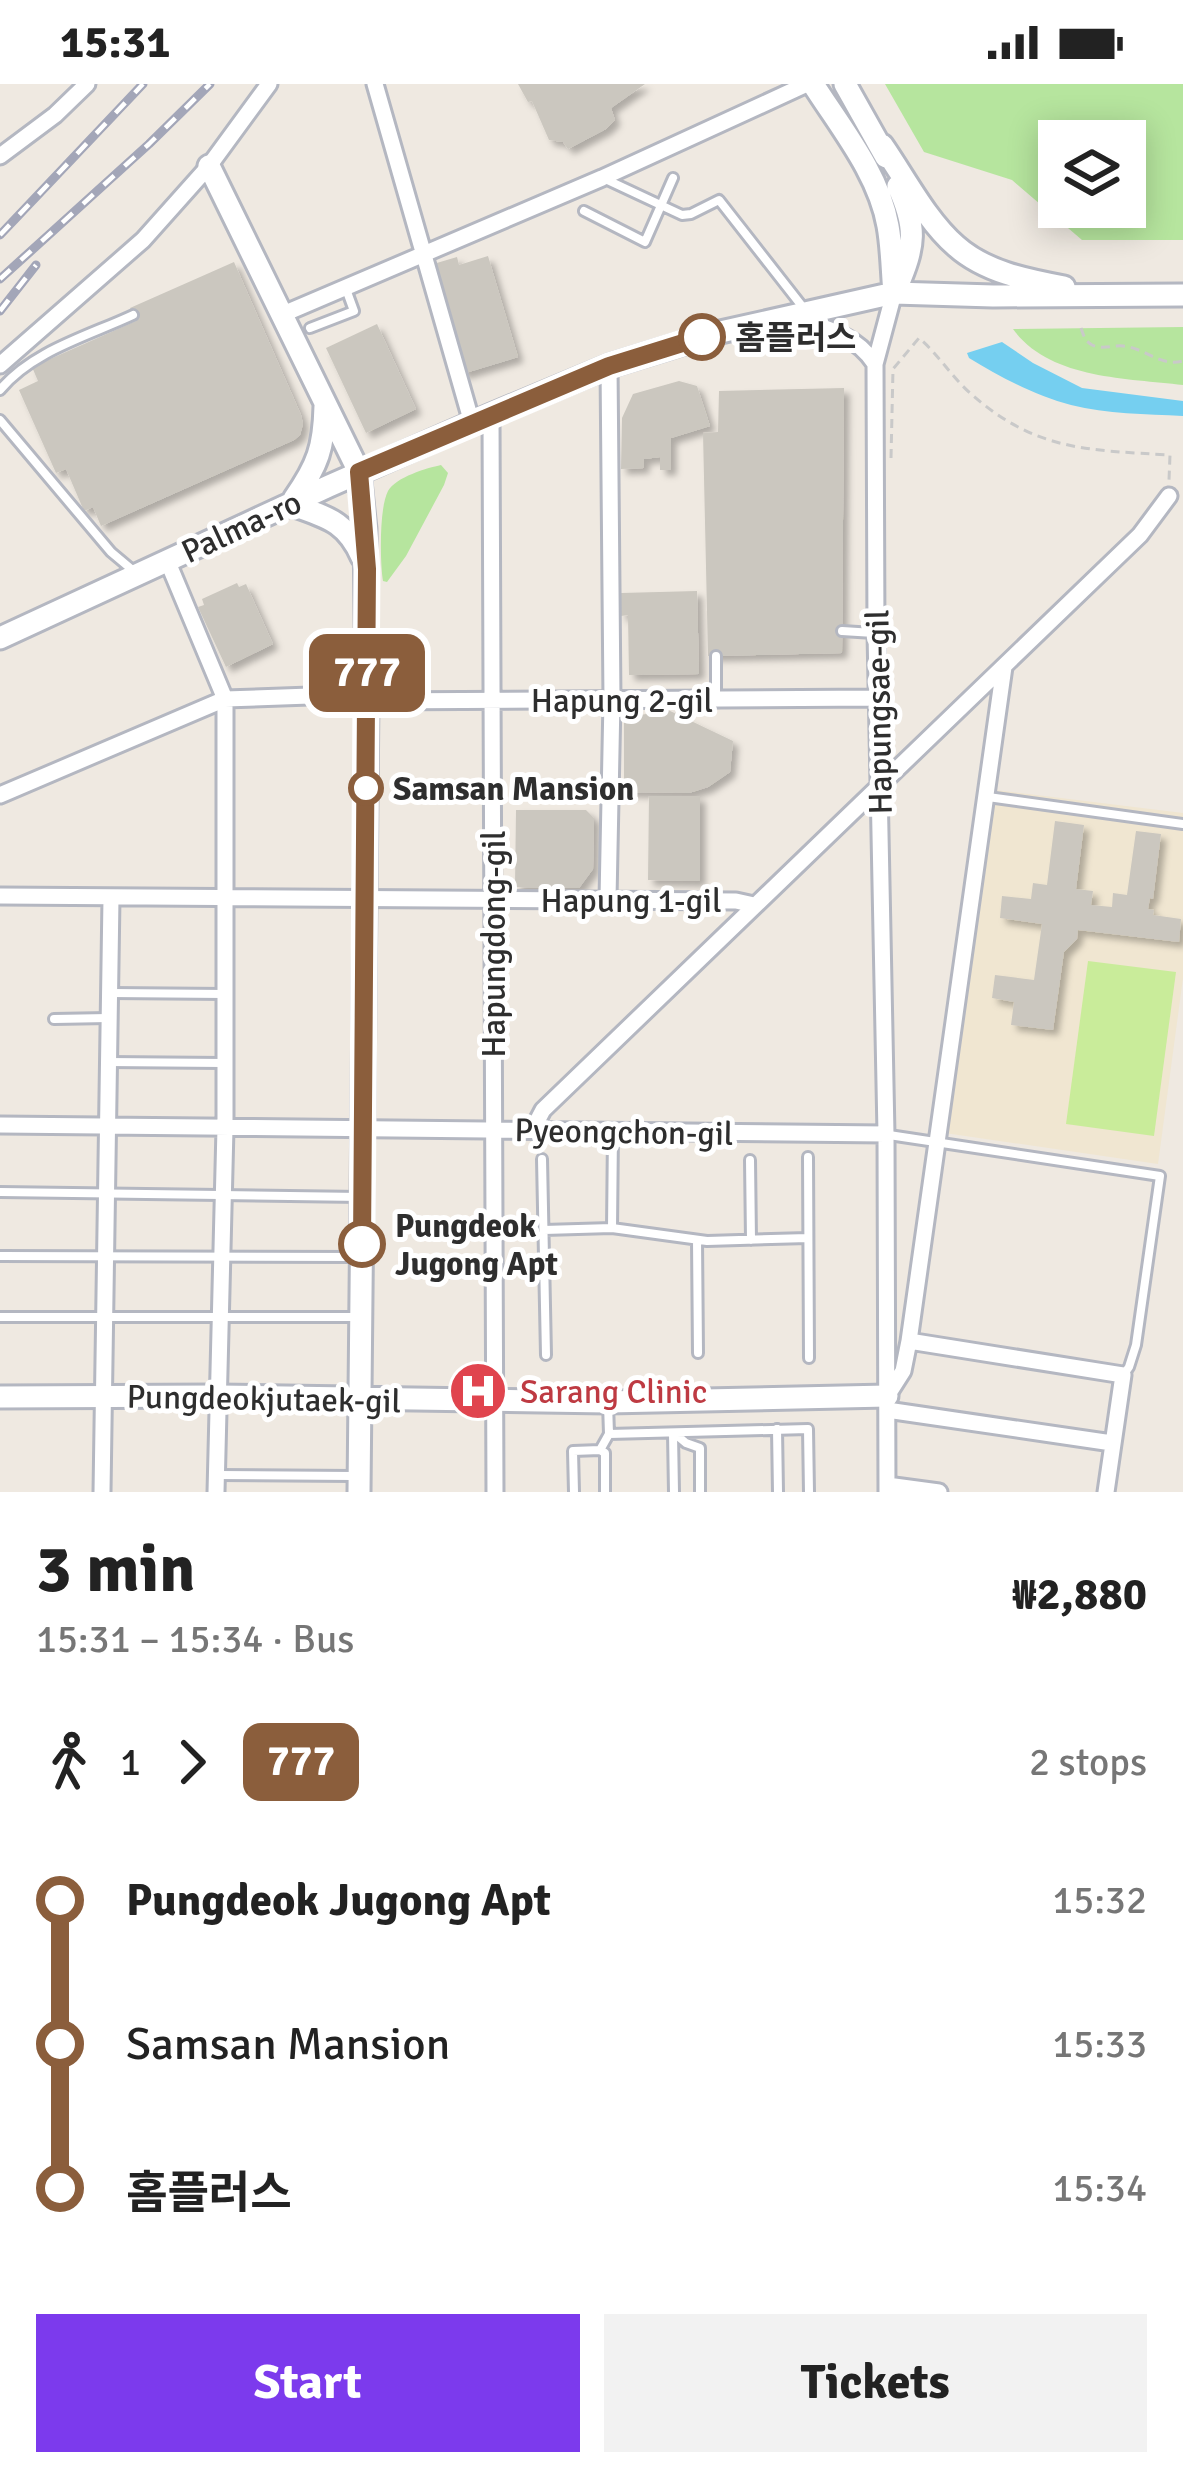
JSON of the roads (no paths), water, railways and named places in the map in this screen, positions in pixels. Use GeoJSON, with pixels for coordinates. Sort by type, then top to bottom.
{"type":"FeatureCollection","features":[{"type":"Feature","properties":{"kind":"street"},"geometry":{"type":"LineString","coordinates":[[0,156],[87,84]]}},
{"type":"Feature","properties":{"kind":"street"},"geometry":{"type":"LineString","coordinates":[[3,371],[171,211],[269,84]]}},
{"type":"Feature","properties":{"kind":"street","name":"Hapungdong-gil"},"geometry":{"type":"LineString","coordinates":[[375,84],[424,254],[482,419],[493,701],[495,1492]]}},
{"type":"Feature","properties":{"kind":"street"},"geometry":{"type":"LineString","coordinates":[[281,315],[810,84],[865,164],[881,202],[894,293]]}},
{"type":"Feature","properties":{"kind":"street"},"geometry":{"type":"LineString","coordinates":[[845,84],[882,145],[955,245],[1006,273],[1117,297]]}},
{"type":"Feature","properties":{"kind":"street"},"geometry":{"type":"LineString","coordinates":[[882,145],[910,214],[912,241],[894,293]]}},
{"type":"Feature","properties":{"kind":"street"},"geometry":{"type":"LineString","coordinates":[[209,166],[359,472],[367,569],[367,698],[358,1484]]}},
{"type":"Feature","properties":{"kind":"street","name":"Palma-ro"},"geometry":{"type":"LineString","coordinates":[[0,638],[482,419],[609,366],[716,333],[894,293],[1183,295]]}},
{"type":"Feature","properties":{"kind":"street","name":"Hapungsae-gil"},"geometry":{"type":"LineString","coordinates":[[887,1403],[874,492],[875,364],[894,293]]}},
{"type":"Feature","properties":{"kind":"street"},"geometry":{"type":"LineString","coordinates":[[796,314],[853,340],[875,364]]}},
{"type":"Feature","properties":{"kind":"street"},"geometry":{"type":"LineString","coordinates":[[608,899],[612,700],[609,366]]}},
{"type":"Feature","properties":{"kind":"street"},"geometry":{"type":"LineString","coordinates":[[325,405],[318,460],[290,504],[339,524],[350,534],[367,569]]}},
{"type":"Feature","properties":{"kind":"street"},"geometry":{"type":"LineString","coordinates":[[532,1129],[543,1110],[1140,535],[1169,496]]}},
{"type":"Feature","properties":{"kind":"street"},"geometry":{"type":"LineString","coordinates":[[167,560],[225,699],[225,1128],[216,1483]]}},
{"type":"Feature","properties":{"kind":"street"},"geometry":{"type":"LineString","coordinates":[[939,1492],[887,1488],[887,1403],[903,1371],[909,1341],[1004,666]]}},
{"type":"Feature","properties":{"kind":"street","name":"Hapung 2-gil"},"geometry":{"type":"LineString","coordinates":[[225,699],[877,698]]}},
{"type":"Feature","properties":{"kind":"street"},"geometry":{"type":"LineString","coordinates":[[0,795],[225,699]]}},
{"type":"Feature","properties":{"kind":"street","name":"Hapung 1-gil"},"geometry":{"type":"LineString","coordinates":[[0,896],[608,899],[754,905]]}},
{"type":"Feature","properties":{"kind":"street"},"geometry":{"type":"LineString","coordinates":[[102,1492],[111,898]]}},
{"type":"Feature","properties":{"kind":"street","name":"Pyeongchon-gil"},"geometry":{"type":"LineString","coordinates":[[0,1125],[886,1134]]}},
{"type":"Feature","properties":{"kind":"street"},"geometry":{"type":"LineString","coordinates":[[909,1341],[1123,1375],[1106,1492]]}},
{"type":"Feature","properties":{"kind":"street","name":"Pungdeokjutaek-gil"},"geometry":{"type":"LineString","coordinates":[[0,1397],[887,1403]]}},
{"type":"Feature","properties":{"kind":"street"},"geometry":{"type":"LineString","coordinates":[[887,1403],[1112,1443]]}},
{"type":"Feature","properties":{"kind":"lane"},"geometry":{"type":"LineString","coordinates":[[602,178],[682,214],[719,200],[796,314]]}},
{"type":"Feature","properties":{"kind":"lane"},"geometry":{"type":"LineString","coordinates":[[584,211],[645,242],[673,178]]}},
{"type":"Feature","properties":{"kind":"lane"},"geometry":{"type":"LineString","coordinates":[[310,328],[354,310],[345,287]]}},
{"type":"Feature","properties":{"kind":"lane"},"geometry":{"type":"LineString","coordinates":[[0,390],[3,371],[133,315]]}},
{"type":"Feature","properties":{"kind":"lane"},"geometry":{"type":"LineString","coordinates":[[0,419],[111,552],[138,574]]}},
{"type":"Feature","properties":{"kind":"lane"},"geometry":{"type":"LineString","coordinates":[[842,631],[875,633]]}},
{"type":"Feature","properties":{"kind":"lane"},"geometry":{"type":"LineString","coordinates":[[716,656],[716,700]]}},
{"type":"Feature","properties":{"kind":"lane"},"geometry":{"type":"LineString","coordinates":[[987,797],[1183,824]]}},
{"type":"Feature","properties":{"kind":"lane"},"geometry":{"type":"LineString","coordinates":[[109,993],[225,994]]}},
{"type":"Feature","properties":{"kind":"lane"},"geometry":{"type":"LineString","coordinates":[[54,1018],[109,1018]]}},
{"type":"Feature","properties":{"kind":"lane"},"geometry":{"type":"LineString","coordinates":[[108,1062],[225,1063]]}},
{"type":"Feature","properties":{"kind":"lane"},"geometry":{"type":"LineString","coordinates":[[612,1228],[613,1130]]}},
{"type":"Feature","properties":{"kind":"lane"},"geometry":{"type":"LineString","coordinates":[[886,1134],[1160,1176],[1136,1345],[1123,1375]]}},
{"type":"Feature","properties":{"kind":"lane"},"geometry":{"type":"LineString","coordinates":[[808,1156],[809,1358]]}},
{"type":"Feature","properties":{"kind":"lane"},"geometry":{"type":"LineString","coordinates":[[542,1159],[547,1355]]}},
{"type":"Feature","properties":{"kind":"lane"},"geometry":{"type":"LineString","coordinates":[[750,1160],[751,1240]]}},
{"type":"Feature","properties":{"kind":"lane"},"geometry":{"type":"LineString","coordinates":[[0,1192],[362,1197]]}},
{"type":"Feature","properties":{"kind":"lane"},"geometry":{"type":"LineString","coordinates":[[544,1230],[612,1228],[697,1240],[808,1238]]}},
{"type":"Feature","properties":{"kind":"lane"},"geometry":{"type":"LineString","coordinates":[[697,1240],[698,1352]]}},
{"type":"Feature","properties":{"kind":"lane"},"geometry":{"type":"LineString","coordinates":[[0,1256],[362,1257]]}},
{"type":"Feature","properties":{"kind":"lane"},"geometry":{"type":"LineString","coordinates":[[0,1317],[362,1317]]}},
{"type":"Feature","properties":{"kind":"lane"},"geometry":{"type":"LineString","coordinates":[[601,1450],[608,1434],[608,1402]]}},
{"type":"Feature","properties":{"kind":"lane"},"geometry":{"type":"LineString","coordinates":[[608,1434],[808,1429],[808,1492]]}},
{"type":"Feature","properties":{"kind":"lane"},"geometry":{"type":"LineString","coordinates":[[777,1430],[778,1492]]}},
{"type":"Feature","properties":{"kind":"lane"},"geometry":{"type":"LineString","coordinates":[[673,1432],[674,1492]]}},
{"type":"Feature","properties":{"kind":"lane"},"geometry":{"type":"LineString","coordinates":[[673,1432],[700,1448],[700,1492]]}},
{"type":"Feature","properties":{"kind":"lane"},"geometry":{"type":"LineString","coordinates":[[574,1492],[574,1451],[601,1450],[605,1453],[605,1492]]}},
{"type":"Feature","properties":{"kind":"lane"},"geometry":{"type":"LineString","coordinates":[[216,1483],[358,1484]]}},
{"type":"Feature","properties":{"kind":"water"},"geometry":{"type":"Polygon","coordinates":[[[1002,342],[1082,388],[1183,401],[1183,416],[1113,412],[1058,401],[1006,379],[967,353],[1002,342]]]}},
{"type":"Feature","properties":{"kind":"railway"},"geometry":{"type":"LineString","coordinates":[[0,235],[143,84]]}},
{"type":"Feature","properties":{"kind":"railway"},"geometry":{"type":"LineString","coordinates":[[0,279],[210,84]]}},
{"type":"Feature","properties":{"kind":"railway"},"geometry":{"type":"LineString","coordinates":[[0,311],[36,265]]}},
{"type":"Feature","properties":{"kind":"place","name":"홈플러스"},"geometry":{"type":"Point","coordinates":[702,337]}},
{"type":"Feature","properties":{"kind":"place","name":"Samsan Mansion"},"geometry":{"type":"Point","coordinates":[366,788]}},
{"type":"Feature","properties":{"kind":"place","name":"Pungdeok Jugong Apt"},"geometry":{"type":"Point","coordinates":[362,1244]}},
{"type":"Feature","properties":{"kind":"place","name":"Sarang Clinic"},"geometry":{"type":"Point","coordinates":[478,1391]}}]}
